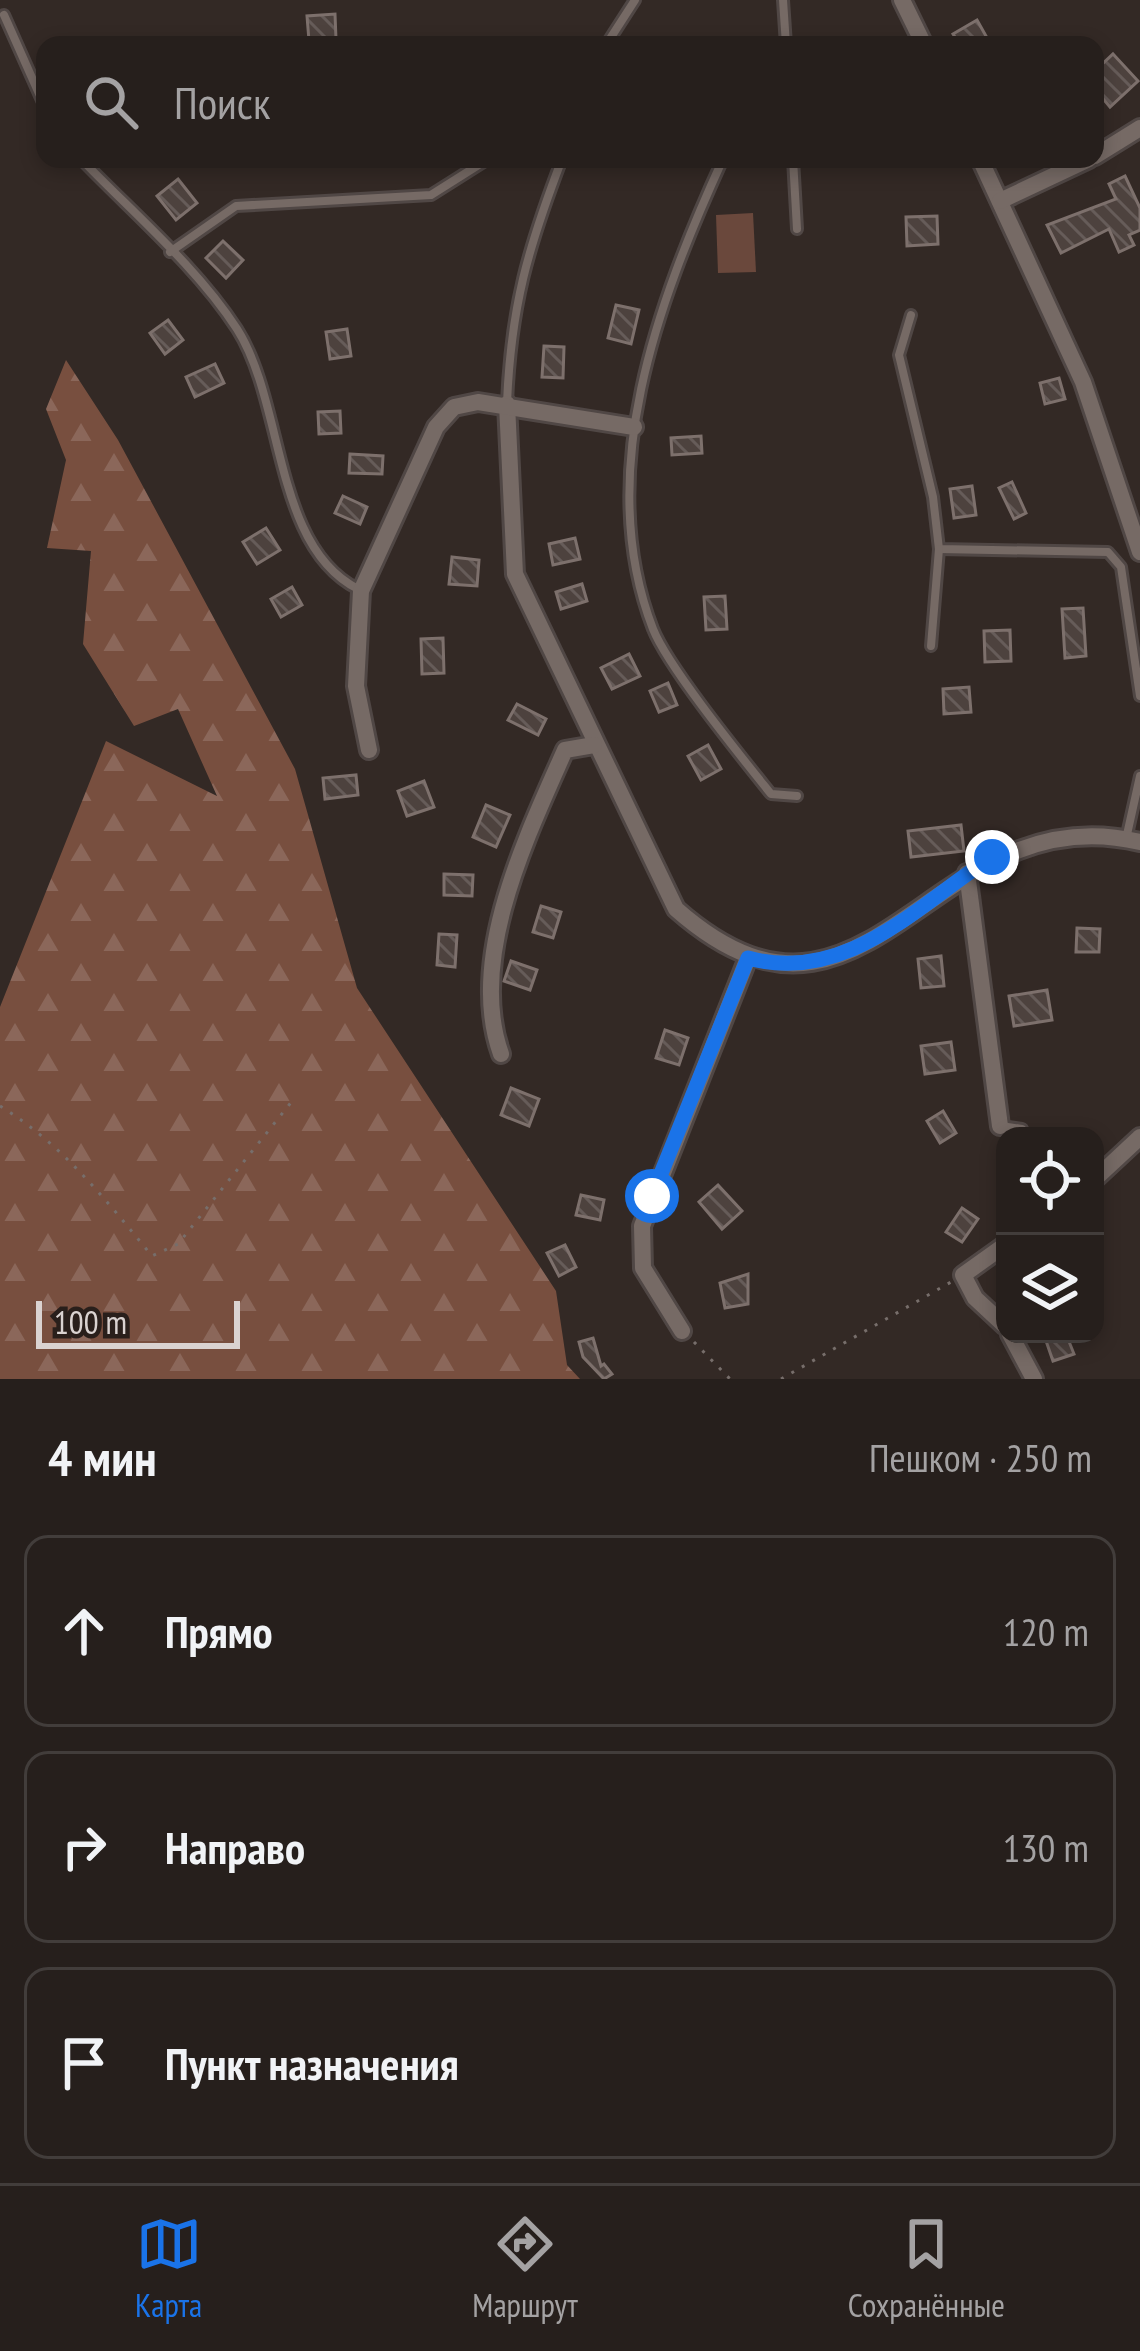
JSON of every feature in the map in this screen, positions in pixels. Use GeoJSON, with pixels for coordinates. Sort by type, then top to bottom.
{"type":"FeatureCollection","features":[{"type":"Feature","properties":{"kind":"street"},"geometry":{"type":"LineString","coordinates":[[902,0],[920,36]]}},
{"type":"Feature","properties":{"kind":"street"},"geometry":{"type":"LineString","coordinates":[[1104,150],[1140,128]]}},
{"type":"Feature","properties":{"kind":"street"},"geometry":{"type":"LineString","coordinates":[[984,168],[1083,382],[1140,552]]}},
{"type":"Feature","properties":{"kind":"street"},"geometry":{"type":"LineString","coordinates":[[1000,201],[1069,168]]}},
{"type":"Feature","properties":{"kind":"street"},"geometry":{"type":"LineString","coordinates":[[507,404],[514,574],[676,909],[722,947],[748,958],[789,965],[836,958],[896,926],[967,873],[1028,844],[1065,836],[1133,840]]}},
{"type":"Feature","properties":{"kind":"street"},"geometry":{"type":"LineString","coordinates":[[369,750],[356,686],[361,591],[436,427],[454,407],[507,404],[634,427]]}},
{"type":"Feature","properties":{"kind":"street"},"geometry":{"type":"LineString","coordinates":[[500,1054],[488,1019],[489,964],[531,826],[565,750],[594,745]]}},
{"type":"Feature","properties":{"kind":"street"},"geometry":{"type":"LineString","coordinates":[[967,873],[1000,1126]]}},
{"type":"Feature","properties":{"kind":"street"},"geometry":{"type":"LineString","coordinates":[[682,1331],[643,1268],[642,1226],[748,958]]}},
{"type":"Feature","properties":{"kind":"street"},"geometry":{"type":"LineString","coordinates":[[1104,1171],[1140,1137]]}},
{"type":"Feature","properties":{"kind":"street"},"geometry":{"type":"LineString","coordinates":[[996,1251],[963,1275],[975,1298],[996,1318]]}},
{"type":"Feature","properties":{"kind":"street"},"geometry":{"type":"LineString","coordinates":[[1015,1343],[1034,1379]]}},
{"type":"Feature","properties":{"kind":"lane"},"geometry":{"type":"LineString","coordinates":[[612,36],[635,0]]}},
{"type":"Feature","properties":{"kind":"lane"},"geometry":{"type":"LineString","coordinates":[[783,0],[785,36]]}},
{"type":"Feature","properties":{"kind":"lane"},"geometry":{"type":"LineString","coordinates":[[4,14],[36,87]]}},
{"type":"Feature","properties":{"kind":"lane"},"geometry":{"type":"LineString","coordinates":[[89,168],[238,330],[268,405],[310,548],[336,578],[361,591]]}},
{"type":"Feature","properties":{"kind":"lane"},"geometry":{"type":"LineString","coordinates":[[170,252],[236,206],[431,195],[474,168]]}},
{"type":"Feature","properties":{"kind":"lane"},"geometry":{"type":"LineString","coordinates":[[507,404],[510,334],[524,258],[559,168]]}},
{"type":"Feature","properties":{"kind":"lane"},"geometry":{"type":"LineString","coordinates":[[719,168],[681,250],[634,427],[633,552],[654,633],[771,794],[796,796]]}},
{"type":"Feature","properties":{"kind":"lane"},"geometry":{"type":"LineString","coordinates":[[794,168],[797,229]]}},
{"type":"Feature","properties":{"kind":"lane"},"geometry":{"type":"LineString","coordinates":[[910,314],[899,355],[933,497],[939,549],[931,646]]}},
{"type":"Feature","properties":{"kind":"lane"},"geometry":{"type":"LineString","coordinates":[[939,549],[1108,552],[1120,567],[1140,696]]}},
{"type":"Feature","properties":{"kind":"lane"},"geometry":{"type":"LineString","coordinates":[[1133,840],[1140,776]]}},
{"type":"Feature","properties":{"kind":"lane"},"geometry":{"type":"LineString","coordinates":[[1000,1126],[1007,1127]]}},
{"type":"Feature","properties":{"kind":"path"},"geometry":{"type":"LineString","coordinates":[[0,1106],[50,1142],[89,1180],[152,1256],[178,1244],[293,1100]]}},
{"type":"Feature","properties":{"kind":"path"},"geometry":{"type":"LineString","coordinates":[[781,1379],[963,1275]]}},
{"type":"Feature","properties":{"kind":"path"},"geometry":{"type":"LineString","coordinates":[[682,1331],[730,1379]]}},
{"type":"Feature","properties":{"kind":"green space"},"geometry":{"type":"Polygon","coordinates":[[[66,360],[118,440],[295,769],[357,988],[556,1291],[567,1365],[580,1379],[0,1379],[0,1007],[106,741],[217,796],[178,709],[134,726],[83,644],[91,551],[47,548],[66,460],[46,409],[66,360]]]}},
{"type":"Feature","properties":{"kind":"shaded area"},"geometry":{"type":"Polygon","coordinates":[[[753,213],[756,272],[718,273],[716,215],[753,213]]]}},
{"type":"Feature","properties":{"kind":"building"},"geometry":{"type":"Polygon","coordinates":[[[335,14],[336,36],[309,36],[307,16],[335,14]]]}},
{"type":"Feature","properties":{"kind":"building"},"geometry":{"type":"Polygon","coordinates":[[[977,20],[986,36],[954,36],[977,20]]]}},
{"type":"Feature","properties":{"kind":"building"},"geometry":{"type":"Polygon","coordinates":[[[1113,54],[1138,81],[1110,107],[1104,100],[1104,62],[1113,54]]]}},
{"type":"Feature","properties":{"kind":"building"},"geometry":{"type":"Polygon","coordinates":[[[1125,176],[1140,208],[1140,230],[1129,235],[1134,245],[1119,252],[1109,229],[1061,253],[1047,225],[1116,199],[1109,184],[1125,176]]]}},
{"type":"Feature","properties":{"kind":"building"},"geometry":{"type":"Polygon","coordinates":[[[178,179],[197,203],[176,220],[157,196],[178,179]]]}},
{"type":"Feature","properties":{"kind":"building"},"geometry":{"type":"Polygon","coordinates":[[[937,216],[938,244],[907,246],[906,217],[937,216]]]}},
{"type":"Feature","properties":{"kind":"building"},"geometry":{"type":"Polygon","coordinates":[[[223,241],[243,260],[226,278],[206,258],[223,241]]]}},
{"type":"Feature","properties":{"kind":"building"},"geometry":{"type":"Polygon","coordinates":[[[616,305],[639,310],[631,344],[608,338],[616,305]]]}},
{"type":"Feature","properties":{"kind":"building"},"geometry":{"type":"Polygon","coordinates":[[[168,320],[183,340],[165,354],[150,333],[168,320]]]}},
{"type":"Feature","properties":{"kind":"building"},"geometry":{"type":"Polygon","coordinates":[[[347,329],[351,356],[330,359],[326,332],[347,329]]]}},
{"type":"Feature","properties":{"kind":"building"},"geometry":{"type":"Polygon","coordinates":[[[544,346],[564,347],[563,378],[542,377],[544,346]]]}},
{"type":"Feature","properties":{"kind":"building"},"geometry":{"type":"Polygon","coordinates":[[[215,364],[224,383],[195,397],[186,377],[215,364]]]}},
{"type":"Feature","properties":{"kind":"building"},"geometry":{"type":"Polygon","coordinates":[[[1059,378],[1065,399],[1045,404],[1040,383],[1059,378]]]}},
{"type":"Feature","properties":{"kind":"building"},"geometry":{"type":"Polygon","coordinates":[[[340,411],[341,433],[319,434],[318,412],[340,411]]]}},
{"type":"Feature","properties":{"kind":"building"},"geometry":{"type":"Polygon","coordinates":[[[701,436],[702,453],[672,455],[671,438],[701,436]]]}},
{"type":"Feature","properties":{"kind":"building"},"geometry":{"type":"Polygon","coordinates":[[[350,454],[383,456],[382,474],[349,473],[350,454]]]}},
{"type":"Feature","properties":{"kind":"building"},"geometry":{"type":"Polygon","coordinates":[[[1012,482],[1026,513],[1014,519],[999,488],[1012,482]]]}},
{"type":"Feature","properties":{"kind":"building"},"geometry":{"type":"Polygon","coordinates":[[[972,486],[976,515],[954,518],[950,489],[972,486]]]}},
{"type":"Feature","properties":{"kind":"building"},"geometry":{"type":"Polygon","coordinates":[[[343,496],[367,507],[360,524],[335,513],[343,496]]]}},
{"type":"Feature","properties":{"kind":"building"},"geometry":{"type":"Polygon","coordinates":[[[266,528],[280,550],[257,564],[243,542],[266,528]]]}},
{"type":"Feature","properties":{"kind":"building"},"geometry":{"type":"Polygon","coordinates":[[[575,538],[580,559],[553,565],[549,544],[575,538]]]}},
{"type":"Feature","properties":{"kind":"building"},"geometry":{"type":"Polygon","coordinates":[[[452,557],[479,560],[477,586],[449,584],[452,557]]]}},
{"type":"Feature","properties":{"kind":"building"},"geometry":{"type":"Polygon","coordinates":[[[582,584],[587,601],[561,609],[556,592],[582,584]]]}},
{"type":"Feature","properties":{"kind":"building"},"geometry":{"type":"Polygon","coordinates":[[[292,587],[302,605],[281,617],[271,599],[292,587]]]}},
{"type":"Feature","properties":{"kind":"building"},"geometry":{"type":"Polygon","coordinates":[[[725,596],[727,629],[706,630],[704,597],[725,596]]]}},
{"type":"Feature","properties":{"kind":"building"},"geometry":{"type":"Polygon","coordinates":[[[1083,608],[1086,656],[1065,658],[1062,609],[1083,608]]]}},
{"type":"Feature","properties":{"kind":"building"},"geometry":{"type":"Polygon","coordinates":[[[1010,630],[1011,661],[985,662],[984,631],[1010,630]]]}},
{"type":"Feature","properties":{"kind":"building"},"geometry":{"type":"Polygon","coordinates":[[[443,638],[444,673],[422,674],[421,639],[443,638]]]}},
{"type":"Feature","properties":{"kind":"building"},"geometry":{"type":"Polygon","coordinates":[[[629,654],[640,676],[612,689],[601,668],[629,654]]]}},
{"type":"Feature","properties":{"kind":"building"},"geometry":{"type":"Polygon","coordinates":[[[668,683],[677,705],[659,712],[650,691],[668,683]]]}},
{"type":"Feature","properties":{"kind":"building"},"geometry":{"type":"Polygon","coordinates":[[[969,687],[971,712],[944,714],[943,689],[969,687]]]}},
{"type":"Feature","properties":{"kind":"building"},"geometry":{"type":"Polygon","coordinates":[[[517,704],[546,719],[538,735],[508,720],[517,704]]]}},
{"type":"Feature","properties":{"kind":"building"},"geometry":{"type":"Polygon","coordinates":[[[708,745],[721,769],[701,780],[688,756],[708,745]]]}},
{"type":"Feature","properties":{"kind":"building"},"geometry":{"type":"Polygon","coordinates":[[[356,775],[358,795],[325,799],[323,778],[356,775]]]}},
{"type":"Feature","properties":{"kind":"building"},"geometry":{"type":"Polygon","coordinates":[[[424,781],[434,807],[407,816],[398,791],[424,781]]]}},
{"type":"Feature","properties":{"kind":"building"},"geometry":{"type":"Polygon","coordinates":[[[486,805],[510,815],[496,847],[473,837],[486,805]]]}},
{"type":"Feature","properties":{"kind":"building"},"geometry":{"type":"Polygon","coordinates":[[[961,825],[964,851],[911,857],[908,831],[961,825]]]}},
{"type":"Feature","properties":{"kind":"building"},"geometry":{"type":"Polygon","coordinates":[[[444,874],[473,875],[472,896],[444,895],[444,874]]]}},
{"type":"Feature","properties":{"kind":"building"},"geometry":{"type":"Polygon","coordinates":[[[541,906],[561,912],[553,938],[533,932],[541,906]]]}},
{"type":"Feature","properties":{"kind":"building"},"geometry":{"type":"Polygon","coordinates":[[[1077,928],[1100,929],[1099,952],[1076,952],[1077,928]]]}},
{"type":"Feature","properties":{"kind":"building"},"geometry":{"type":"Polygon","coordinates":[[[439,934],[457,935],[455,967],[437,965],[439,934]]]}},
{"type":"Feature","properties":{"kind":"building"},"geometry":{"type":"Polygon","coordinates":[[[941,956],[944,986],[921,988],[918,959],[941,956]]]}},
{"type":"Feature","properties":{"kind":"building"},"geometry":{"type":"Polygon","coordinates":[[[511,961],[537,970],[530,990],[504,981],[511,961]]]}},
{"type":"Feature","properties":{"kind":"building"},"geometry":{"type":"Polygon","coordinates":[[[1047,990],[1052,1020],[1014,1026],[1009,996],[1047,990]]]}},
{"type":"Feature","properties":{"kind":"building"},"geometry":{"type":"Polygon","coordinates":[[[665,1030],[688,1038],[679,1065],[656,1058],[665,1030]]]}},
{"type":"Feature","properties":{"kind":"building"},"geometry":{"type":"Polygon","coordinates":[[[951,1042],[955,1070],[925,1074],[921,1046],[951,1042]]]}},
{"type":"Feature","properties":{"kind":"building"},"geometry":{"type":"Polygon","coordinates":[[[511,1088],[539,1099],[529,1126],[501,1115],[511,1088]]]}},
{"type":"Feature","properties":{"kind":"building"},"geometry":{"type":"Polygon","coordinates":[[[943,1111],[956,1133],[940,1143],[927,1121],[943,1111]]]}},
{"type":"Feature","properties":{"kind":"building"},"geometry":{"type":"Polygon","coordinates":[[[718,1185],[742,1211],[722,1229],[699,1202],[718,1185]]]}},
{"type":"Feature","properties":{"kind":"building"},"geometry":{"type":"Polygon","coordinates":[[[581,1195],[604,1200],[600,1220],[576,1215],[581,1195]]]}},
{"type":"Feature","properties":{"kind":"building"},"geometry":{"type":"Polygon","coordinates":[[[962,1208],[978,1219],[962,1242],[946,1232],[962,1208]]]}},
{"type":"Feature","properties":{"kind":"building"},"geometry":{"type":"Polygon","coordinates":[[[565,1245],[576,1267],[559,1276],[547,1253],[565,1245]]]}},
{"type":"Feature","properties":{"kind":"building"},"geometry":{"type":"Polygon","coordinates":[[[748,1274],[748,1304],[725,1308],[720,1283],[748,1274]]]}},
{"type":"Feature","properties":{"kind":"building"},"geometry":{"type":"Polygon","coordinates":[[[593,1338],[601,1366],[612,1374],[604,1379],[583,1357],[579,1342],[593,1338]]]}},
{"type":"Feature","properties":{"kind":"building"},"geometry":{"type":"Polygon","coordinates":[[[1047,1343],[1070,1343],[1074,1354],[1053,1361],[1047,1343]]]}},
{"type":"Feature","properties":{"kind":"route"},"geometry":{"type":"LineString","coordinates":[[652,1196],[748,958],[789,965],[836,958],[896,926],[992,857]]}}]}
